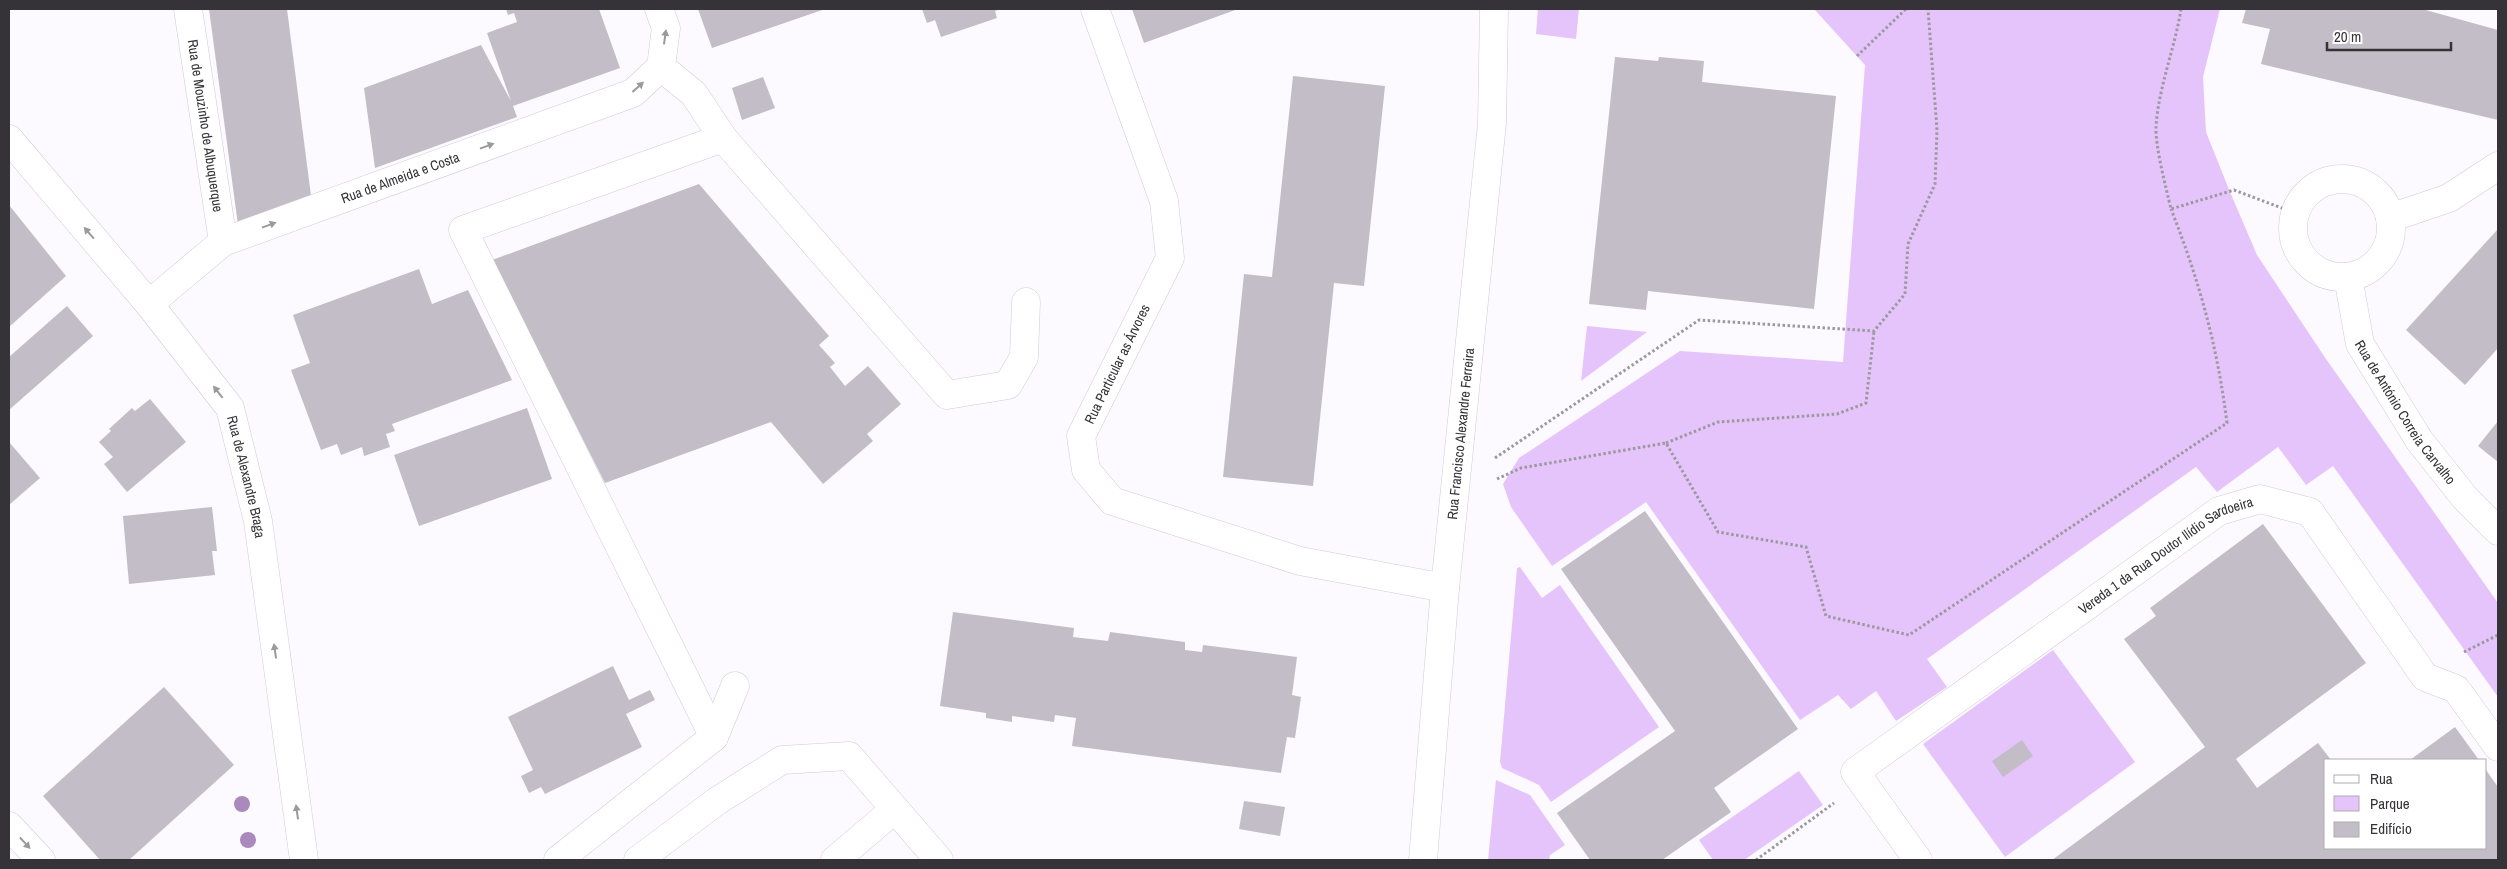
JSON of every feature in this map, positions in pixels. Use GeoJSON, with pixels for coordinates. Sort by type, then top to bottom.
{"type":"FeatureCollection","features":[{"type":"Feature","properties":{"kind":"street","name":"Rua de Mouzinho de Albuquerque"},"geometry":{"type":"LineString","coordinates":[[188,9],[223,242]]}},
{"type":"Feature","properties":{"kind":"street"},"geometry":{"type":"LineString","coordinates":[[659,9],[666,28],[661,67],[694,94],[723,138],[947,395],[1008,385],[1024,357],[1026,302]]}},
{"type":"Feature","properties":{"kind":"street","name":"Rua Particular as Árvores"},"geometry":{"type":"LineString","coordinates":[[1095,9],[1164,201],[1170,258],[1081,436],[1086,470],[1112,500],[1122,504],[1300,561],[1445,588]]}},
{"type":"Feature","properties":{"kind":"street","name":"Rua Francisco Alexandre Ferreira"},"geometry":{"type":"LineString","coordinates":[[1423,860],[1445,588],[1492,123],[1494,9]]}},
{"type":"Feature","properties":{"kind":"street","name":"Rua de Almeida e Costa"},"geometry":{"type":"LineString","coordinates":[[149,304],[223,242],[633,93],[661,67]]}},
{"type":"Feature","properties":{"kind":"street"},"geometry":{"type":"LineString","coordinates":[[714,737],[462,230],[723,138]]}},
{"type":"Feature","properties":{"kind":"street","name":"Rua de Alexandre Braga"},"geometry":{"type":"LineString","coordinates":[[9,139],[149,304],[230,408],[258,521],[304,860]]}},
{"type":"Feature","properties":{"kind":"street"},"geometry":{"type":"LineString","coordinates":[[2390,218],[2449,198],[2498,166]]}},
{"type":"Feature","properties":{"kind":"street"},"geometry":{"type":"LineString","coordinates":[[2345,179],[2360,182],[2374,191],[2385,203],[2390,218],[2391,234],[2386,250],[2376,263],[2363,272],[2348,277],[2332,276],[2317,270],[2304,259],[2296,246],[2293,230],[2295,214],[2302,199],[2314,188],[2329,181],[2345,179]]}},
{"type":"Feature","properties":{"kind":"street","name":"Rua de António Correia Carvalho"},"geometry":{"type":"LineString","coordinates":[[2348,277],[2360,344],[2419,440],[2464,498],[2498,530]]}},
{"type":"Feature","properties":{"kind":"street","name":"Vereda 1 da Rua Doutor Ilídio Sardoeira"},"geometry":{"type":"LineString","coordinates":[[1855,772],[2219,511],[2260,499],[2310,512],[2426,677],[2456,689],[2498,747]]}},
{"type":"Feature","properties":{"kind":"street"},"geometry":{"type":"LineString","coordinates":[[558,860],[714,737],[735,686]]}},
{"type":"Feature","properties":{"kind":"street"},"geometry":{"type":"LineString","coordinates":[[638,860],[717,801],[782,760],[849,756],[939,860]]}},
{"type":"Feature","properties":{"kind":"street"},"geometry":{"type":"LineString","coordinates":[[1855,772],[1918,860]]}},
{"type":"Feature","properties":{"kind":"street"},"geometry":{"type":"LineString","coordinates":[[835,860],[895,809]]}},
{"type":"Feature","properties":{"kind":"street"},"geometry":{"type":"LineString","coordinates":[[9,826],[41,860]]}},
{"type":"Feature","properties":{"kind":"path"},"geometry":{"type":"LineString","coordinates":[[1857,56],[1906,9]]}},
{"type":"Feature","properties":{"kind":"path"},"geometry":{"type":"LineString","coordinates":[[1496,479],[1521,468],[1666,443],[1718,422],[1837,414],[1866,403],[1874,331],[1905,294],[1908,244],[1934,184],[1937,130],[1928,9]]}},
{"type":"Feature","properties":{"kind":"path"},"geometry":{"type":"LineString","coordinates":[[1666,443],[1718,532],[1806,547],[1826,616],[1909,635],[2227,424],[2220,368],[2193,264],[2171,209],[2156,127],[2164,72],[2177,38],[2181,9]]}},
{"type":"Feature","properties":{"kind":"path"},"geometry":{"type":"LineString","coordinates":[[2171,209],[2234,190],[2295,214]]}},
{"type":"Feature","properties":{"kind":"path"},"geometry":{"type":"LineString","coordinates":[[1490,462],[1699,320],[1874,331]]}},
{"type":"Feature","properties":{"kind":"path"},"geometry":{"type":"LineString","coordinates":[[1756,860],[1832,806],[1855,772]]}},
{"type":"Feature","properties":{"kind":"green space"},"geometry":{"type":"Polygon","coordinates":[[[1538,9],[1579,9],[1576,39],[1536,34],[1538,9]]]}},
{"type":"Feature","properties":{"kind":"green space"},"geometry":{"type":"Polygon","coordinates":[[[1814,9],[2220,9],[2203,77],[2206,132],[2230,192],[2257,255],[2326,359],[2498,603],[2498,697],[2333,466],[2306,485],[2278,447],[2217,492],[2196,467],[1927,659],[1947,687],[1896,721],[1876,691],[1851,709],[1838,695],[1800,720],[1646,502],[1552,566],[1511,507],[1503,484],[1519,458],[1680,351],[1843,362],[1865,65],[1814,9]]]}},
{"type":"Feature","properties":{"kind":"green space"},"geometry":{"type":"Polygon","coordinates":[[[1587,326],[1647,332],[1581,381],[1587,326]]]}},
{"type":"Feature","properties":{"kind":"green space"},"geometry":{"type":"Polygon","coordinates":[[[1520,567],[1542,598],[1560,585],[1659,727],[1551,802],[1539,785],[1502,768],[1500,762],[1517,568],[1520,567]]]}},
{"type":"Feature","properties":{"kind":"green space"},"geometry":{"type":"Polygon","coordinates":[[[2053,650],[2135,762],[2005,857],[1923,744],[2053,650]]]}},
{"type":"Feature","properties":{"kind":"green space"},"geometry":{"type":"Polygon","coordinates":[[[1799,771],[1823,805],[1744,860],[1713,860],[1699,840],[1799,771]]]}},
{"type":"Feature","properties":{"kind":"green space"},"geometry":{"type":"Polygon","coordinates":[[[1496,780],[1530,795],[1565,845],[1550,855],[1549,860],[1488,860],[1496,780]]]}},
{"type":"Feature","properties":{"kind":"building"},"geometry":{"type":"Polygon","coordinates":[[[209,9],[287,9],[311,196],[238,225],[209,9]]]}},
{"type":"Feature","properties":{"kind":"building"},"geometry":{"type":"Polygon","coordinates":[[[506,9],[599,9],[620,68],[513,106],[517,117],[375,168],[364,88],[481,45],[511,101],[487,33],[517,22],[514,13],[508,15],[506,9]]]}},
{"type":"Feature","properties":{"kind":"building"},"geometry":{"type":"Polygon","coordinates":[[[698,9],[825,9],[712,48],[698,9]]]}},
{"type":"Feature","properties":{"kind":"building"},"geometry":{"type":"Polygon","coordinates":[[[922,9],[1000,9],[995,11],[997,18],[941,37],[935,20],[927,23],[922,9]]]}},
{"type":"Feature","properties":{"kind":"building"},"geometry":{"type":"Polygon","coordinates":[[[1132,9],[1238,9],[1144,43],[1132,9]]]}},
{"type":"Feature","properties":{"kind":"building"},"geometry":{"type":"Polygon","coordinates":[[[2246,9],[2422,9],[2498,30],[2498,120],[2261,64],[2270,29],[2242,23],[2246,9]]]}},
{"type":"Feature","properties":{"kind":"building"},"geometry":{"type":"Polygon","coordinates":[[[1615,57],[1658,61],[1659,57],[1704,61],[1702,82],[1836,96],[1814,309],[1648,291],[1646,310],[1589,304],[1615,57]]]}},
{"type":"Feature","properties":{"kind":"building"},"geometry":{"type":"Polygon","coordinates":[[[1293,76],[1385,86],[1364,286],[1334,283],[1313,486],[1223,477],[1244,274],[1272,277],[1293,76]]]}},
{"type":"Feature","properties":{"kind":"building"},"geometry":{"type":"Polygon","coordinates":[[[763,77],[775,108],[742,120],[732,88],[763,77]]]}},
{"type":"Feature","properties":{"kind":"building"},"geometry":{"type":"Polygon","coordinates":[[[699,184],[829,336],[819,345],[835,363],[830,367],[845,386],[868,366],[901,404],[867,434],[873,441],[823,484],[771,422],[605,483],[492,260],[699,184]]]}},
{"type":"Feature","properties":{"kind":"building"},"geometry":{"type":"Polygon","coordinates":[[[9,205],[66,276],[9,327],[9,205]]]}},
{"type":"Feature","properties":{"kind":"building"},"geometry":{"type":"Polygon","coordinates":[[[2498,229],[2498,348],[2465,385],[2406,330],[2498,229]]]}},
{"type":"Feature","properties":{"kind":"building"},"geometry":{"type":"Polygon","coordinates":[[[419,269],[432,304],[468,290],[512,380],[392,424],[395,431],[386,434],[390,447],[364,456],[362,447],[341,455],[337,444],[321,450],[291,370],[310,363],[293,315],[419,269]]]}},
{"type":"Feature","properties":{"kind":"building"},"geometry":{"type":"Polygon","coordinates":[[[67,306],[93,336],[9,410],[9,357],[67,306]]]}},
{"type":"Feature","properties":{"kind":"building"},"geometry":{"type":"Polygon","coordinates":[[[150,399],[186,442],[127,492],[104,464],[113,457],[99,442],[111,431],[109,429],[132,408],[135,411],[150,399]]]}},
{"type":"Feature","properties":{"kind":"building"},"geometry":{"type":"Polygon","coordinates":[[[527,408],[552,479],[419,526],[394,455],[527,408]]]}},
{"type":"Feature","properties":{"kind":"building"},"geometry":{"type":"Polygon","coordinates":[[[2498,421],[2498,462],[2478,446],[2498,421]]]}},
{"type":"Feature","properties":{"kind":"building"},"geometry":{"type":"Polygon","coordinates":[[[9,442],[40,478],[9,505],[9,442]]]}},
{"type":"Feature","properties":{"kind":"building"},"geometry":{"type":"Polygon","coordinates":[[[212,507],[217,551],[212,551],[215,575],[129,584],[123,516],[212,507]]]}},
{"type":"Feature","properties":{"kind":"building"},"geometry":{"type":"Polygon","coordinates":[[[1645,511],[1798,729],[1714,788],[1731,812],[1662,860],[1590,860],[1557,813],[1675,731],[1561,569],[1645,511]]]}},
{"type":"Feature","properties":{"kind":"building"},"geometry":{"type":"Polygon","coordinates":[[[2263,524],[2366,663],[2236,759],[2257,788],[2318,743],[2330,759],[2324,759],[2324,849],[2487,849],[2487,771],[2498,787],[2498,860],[2052,860],[2205,747],[2124,639],[2156,616],[2150,608],[2263,524]]]}},
{"type":"Feature","properties":{"kind":"building"},"geometry":{"type":"Polygon","coordinates":[[[953,612],[1074,628],[1073,637],[1108,641],[1110,632],[1185,642],[1185,650],[1202,652],[1203,645],[1297,657],[1292,695],[1301,697],[1295,738],[1287,737],[1281,773],[1072,746],[1076,718],[1055,715],[1054,722],[1012,716],[1012,722],[986,718],[986,713],[940,706],[953,612]]]}},
{"type":"Feature","properties":{"kind":"building"},"geometry":{"type":"Polygon","coordinates":[[[613,666],[629,700],[650,690],[655,700],[626,714],[642,747],[545,794],[541,787],[529,793],[521,776],[533,770],[508,717],[613,666]]]}},
{"type":"Feature","properties":{"kind":"building"},"geometry":{"type":"Polygon","coordinates":[[[164,687],[234,765],[129,860],[100,860],[43,796],[164,687]]]}},
{"type":"Feature","properties":{"kind":"building"},"geometry":{"type":"Polygon","coordinates":[[[2455,727],[2478,759],[2411,759],[2455,727]]]}},
{"type":"Feature","properties":{"kind":"building"},"geometry":{"type":"Polygon","coordinates":[[[2022,740],[2033,756],[2003,777],[1992,761],[2022,740]]]}},
{"type":"Feature","properties":{"kind":"building"},"geometry":{"type":"Polygon","coordinates":[[[1244,801],[1285,807],[1280,836],[1239,829],[1244,801]]]}}]}
